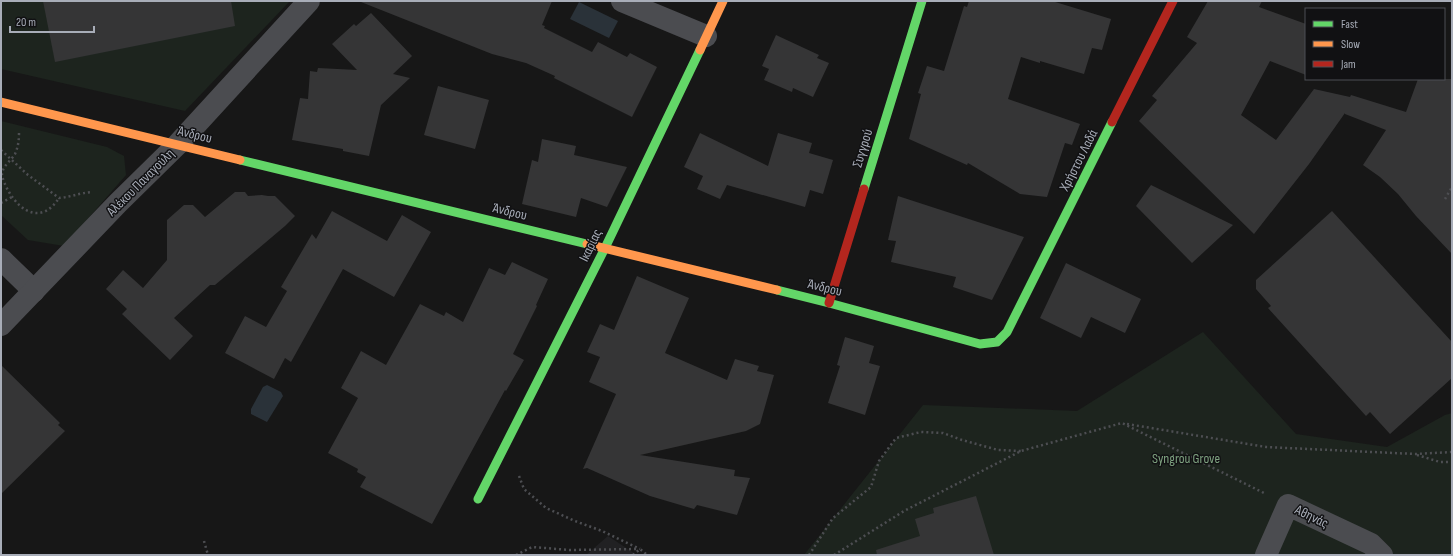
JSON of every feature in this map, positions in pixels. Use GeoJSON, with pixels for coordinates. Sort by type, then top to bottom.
{"type":"FeatureCollection","features":[{"type":"Feature","properties":{"kind":"main road","name":"Ικαρίας"},"geometry":{"type":"LineString","coordinates":[[478,499],[604,248],[724,1]]}},
{"type":"Feature","properties":{"kind":"main road","name":"Συγγρού"},"geometry":{"type":"LineString","coordinates":[[829,303],[922,1]]}},
{"type":"Feature","properties":{"kind":"main road","name":"Χρήστου Λαδά"},"geometry":{"type":"LineString","coordinates":[[1007,332],[1173,1]]}},
{"type":"Feature","properties":{"kind":"main road","name":"Άνδρου"},"geometry":{"type":"LineString","coordinates":[[1,102],[829,303],[980,344],[997,342],[1007,332]]}},
{"type":"Feature","properties":{"kind":"street","name":"Αλέκου Παναγούλη"},"geometry":{"type":"LineString","coordinates":[[1,325],[118,203],[178,144],[310,1]]}},
{"type":"Feature","properties":{"kind":"street"},"geometry":{"type":"LineString","coordinates":[[622,1],[706,36]]}},
{"type":"Feature","properties":{"kind":"street"},"geometry":{"type":"LineString","coordinates":[[1,259],[34,291]]}},
{"type":"Feature","properties":{"kind":"street","name":"Αθηνάς"},"geometry":{"type":"LineString","coordinates":[[1266,555],[1288,505],[1370,544],[1382,555]]}},
{"type":"Feature","properties":{"kind":"path"},"geometry":{"type":"LineString","coordinates":[[20,107],[18,144],[11,160],[6,165],[2,174],[6,187],[16,204],[28,212],[39,213],[47,211],[53,207],[59,198]]}},
{"type":"Feature","properties":{"kind":"path"},"geometry":{"type":"LineString","coordinates":[[1,150],[11,160],[59,198],[67,197],[76,193],[91,192],[100,194],[118,203]]}},
{"type":"Feature","properties":{"kind":"path"},"geometry":{"type":"LineString","coordinates":[[1445,199],[1452,187]]}},
{"type":"Feature","properties":{"kind":"path"},"geometry":{"type":"LineString","coordinates":[[1,203],[12,197]]}},
{"type":"Feature","properties":{"kind":"path"},"geometry":{"type":"LineString","coordinates":[[1122,423],[1288,505]]}},
{"type":"Feature","properties":{"kind":"path"},"geometry":{"type":"LineString","coordinates":[[834,555],[904,511],[1021,451],[1122,423],[1266,447],[1415,454],[1452,452]]}},
{"type":"Feature","properties":{"kind":"path"},"geometry":{"type":"LineString","coordinates":[[809,555],[833,518],[871,487],[879,461],[896,438],[921,432],[943,433],[998,450],[1021,451]]}},
{"type":"Feature","properties":{"kind":"path"},"geometry":{"type":"LineString","coordinates":[[508,439],[524,489],[546,508],[575,522],[602,531],[640,549],[647,555]]}},
{"type":"Feature","properties":{"kind":"path"},"geometry":{"type":"LineString","coordinates":[[1415,454],[1440,462],[1452,462]]}},
{"type":"Feature","properties":{"kind":"path"},"geometry":{"type":"LineString","coordinates":[[204,541],[208,555]]}},
{"type":"Feature","properties":{"kind":"path"},"geometry":{"type":"LineString","coordinates":[[516,555],[532,547],[570,550],[640,549]]}},
{"type":"Feature","properties":{"kind":"path"},"geometry":{"type":"LineString","coordinates":[[633,555],[640,549]]}},
{"type":"Feature","properties":{"kind":"shaded area"},"geometry":{"type":"Polygon","coordinates":[[[579,2],[618,21],[609,38],[570,19],[579,2]]]}},
{"type":"Feature","properties":{"kind":"shaded area"},"geometry":{"type":"Polygon","coordinates":[[[267,385],[281,392],[283,396],[267,422],[251,414],[251,409],[263,387],[267,385]]]}},
{"type":"Feature","properties":{"kind":"shaded area"},"geometry":{"type":"Polygon","coordinates":[[[608,536],[637,555],[586,555],[608,536]]]}},
{"type":"Feature","properties":{"kind":"green space"},"geometry":{"type":"Polygon","coordinates":[[[1,1],[290,1],[185,111],[1,69],[1,1]]]}},
{"type":"Feature","properties":{"kind":"green space"},"geometry":{"type":"Polygon","coordinates":[[[1,121],[107,147],[124,156],[126,175],[64,246],[28,240],[1,215],[1,121]]]}},
{"type":"Feature","properties":{"kind":"green space","name":"Syngrou Grove"},"geometry":{"type":"Polygon","coordinates":[[[1203,332],[1296,434],[1387,447],[1445,415],[1452,413],[1452,555],[804,555],[923,405],[1077,411],[1203,332]]]}},
{"type":"Feature","properties":{"kind":"building"},"geometry":{"type":"Polygon","coordinates":[[[43,1],[231,1],[235,26],[55,62],[43,1]]]}},
{"type":"Feature","properties":{"kind":"building"},"geometry":{"type":"Polygon","coordinates":[[[361,1],[552,1],[542,25],[545,26],[544,28],[592,52],[598,42],[627,57],[630,53],[657,67],[632,117],[554,78],[555,76],[526,63],[492,54],[361,1]]]}},
{"type":"Feature","properties":{"kind":"building"},"geometry":{"type":"Polygon","coordinates":[[[969,1],[1052,1],[1111,19],[1102,50],[1092,48],[1084,74],[1021,57],[1008,99],[1080,124],[1072,145],[1065,143],[1047,197],[1020,194],[968,163],[967,165],[909,139],[921,94],[918,93],[927,66],[944,71],[964,6],[967,7],[969,1]]]}},
{"type":"Feature","properties":{"kind":"building"},"geometry":{"type":"Polygon","coordinates":[[[1208,1],[1262,1],[1259,7],[1305,24],[1305,75],[1270,61],[1241,115],[1276,140],[1314,89],[1350,97],[1351,95],[1406,112],[1418,80],[1452,79],[1452,254],[1416,216],[1398,194],[1380,177],[1363,165],[1386,130],[1345,113],[1309,164],[1254,234],[1139,121],[1157,100],[1152,96],[1197,43],[1187,37],[1208,1]]]}},
{"type":"Feature","properties":{"kind":"building"},"geometry":{"type":"Polygon","coordinates":[[[371,13],[412,56],[393,74],[410,78],[381,105],[369,156],[343,151],[343,149],[292,140],[300,98],[308,99],[310,71],[317,72],[318,68],[357,70],[332,44],[354,24],[356,26],[371,13]]]}},
{"type":"Feature","properties":{"kind":"building"},"geometry":{"type":"Polygon","coordinates":[[[776,35],[819,55],[817,58],[829,63],[813,97],[793,88],[792,92],[764,80],[769,69],[762,66],[776,35]]]}},
{"type":"Feature","properties":{"kind":"building"},"geometry":{"type":"Polygon","coordinates":[[[438,86],[489,100],[475,149],[424,135],[438,86]]]}},
{"type":"Feature","properties":{"kind":"building"},"geometry":{"type":"Polygon","coordinates":[[[700,133],[768,166],[778,133],[812,143],[809,153],[833,160],[823,194],[810,190],[805,207],[727,185],[720,199],[697,189],[703,176],[684,167],[700,133]]]}},
{"type":"Feature","properties":{"kind":"building"},"geometry":{"type":"Polygon","coordinates":[[[542,139],[576,146],[574,155],[627,167],[607,207],[581,198],[576,217],[522,204],[532,160],[538,162],[542,139]]]}},
{"type":"Feature","properties":{"kind":"building"},"geometry":{"type":"Polygon","coordinates":[[[1151,185],[1233,225],[1192,263],[1136,206],[1151,185]]]}},
{"type":"Feature","properties":{"kind":"building"},"geometry":{"type":"Polygon","coordinates":[[[235,192],[245,192],[248,196],[275,196],[295,216],[215,285],[210,285],[174,318],[193,336],[170,360],[122,314],[127,309],[106,289],[123,270],[143,288],[167,260],[167,220],[184,205],[193,205],[205,217],[235,192]]]}},
{"type":"Feature","properties":{"kind":"building"},"geometry":{"type":"Polygon","coordinates":[[[898,196],[1024,237],[992,300],[953,287],[956,277],[891,262],[896,241],[888,240],[898,196]]]}},
{"type":"Feature","properties":{"kind":"building"},"geometry":{"type":"Polygon","coordinates":[[[332,211],[387,241],[402,215],[431,232],[394,297],[343,269],[291,362],[285,358],[274,379],[225,353],[245,316],[266,327],[287,291],[281,287],[312,234],[316,239],[332,211]]]}},
{"type":"Feature","properties":{"kind":"building"},"geometry":{"type":"Polygon","coordinates":[[[1332,211],[1452,342],[1452,378],[1390,434],[1370,412],[1366,416],[1268,308],[1271,306],[1256,289],[1256,280],[1332,211]]]}},
{"type":"Feature","properties":{"kind":"building"},"geometry":{"type":"Polygon","coordinates":[[[512,262],[548,279],[536,305],[537,306],[513,354],[524,360],[506,391],[505,390],[432,524],[360,487],[366,477],[357,472],[358,469],[328,453],[358,398],[341,388],[361,351],[386,365],[420,304],[444,316],[446,312],[463,322],[489,268],[505,275],[512,262]]]}},
{"type":"Feature","properties":{"kind":"building"},"geometry":{"type":"Polygon","coordinates":[[[1066,263],[1141,299],[1125,333],[1091,317],[1081,338],[1040,318],[1066,263]]]}},
{"type":"Feature","properties":{"kind":"building"},"geometry":{"type":"Polygon","coordinates":[[[637,276],[689,298],[665,353],[727,380],[735,359],[759,366],[757,371],[774,375],[760,424],[746,431],[640,455],[735,470],[734,476],[750,478],[737,515],[697,505],[694,509],[650,496],[587,468],[583,469],[616,394],[589,382],[600,357],[587,352],[600,324],[614,330],[637,276]]]}},
{"type":"Feature","properties":{"kind":"building"},"geometry":{"type":"Polygon","coordinates":[[[845,337],[874,346],[869,363],[880,366],[865,415],[828,403],[840,366],[837,365],[845,337]]]}},
{"type":"Feature","properties":{"kind":"building"},"geometry":{"type":"Polygon","coordinates":[[[1,365],[60,423],[58,425],[65,431],[1,494],[1,365]]]}},
{"type":"Feature","properties":{"kind":"building"},"geometry":{"type":"Polygon","coordinates":[[[976,496],[994,555],[877,555],[876,550],[920,536],[915,519],[934,513],[933,508],[976,496]]]}},
{"type":"Feature","properties":{"kind":"traffic: fast"},"geometry":{"type":"LineString","coordinates":[[864,189],[922,1]]}},
{"type":"Feature","properties":{"kind":"traffic: fast"},"geometry":{"type":"LineString","coordinates":[[478,499],[605,248],[700,50]]}},
{"type":"Feature","properties":{"kind":"traffic: fast"},"geometry":{"type":"LineString","coordinates":[[777,290],[980,344],[997,342],[1007,332],[1112,122]]}},
{"type":"Feature","properties":{"kind":"traffic: fast"},"geometry":{"type":"LineString","coordinates":[[240,160],[587,244]]}},
{"type":"Feature","properties":{"kind":"traffic: slow"},"geometry":{"type":"LineString","coordinates":[[700,50],[723,1]]}},
{"type":"Feature","properties":{"kind":"traffic: slow"},"geometry":{"type":"LineString","coordinates":[[1,102],[240,160]]}},
{"type":"Feature","properties":{"kind":"traffic: slow"},"geometry":{"type":"LineString","coordinates":[[587,244],[777,290]]}},
{"type":"Feature","properties":{"kind":"traffic: jam"},"geometry":{"type":"LineString","coordinates":[[1112,122],[1173,1]]}},
{"type":"Feature","properties":{"kind":"traffic: jam"},"geometry":{"type":"LineString","coordinates":[[829,303],[864,189]]}}]}
